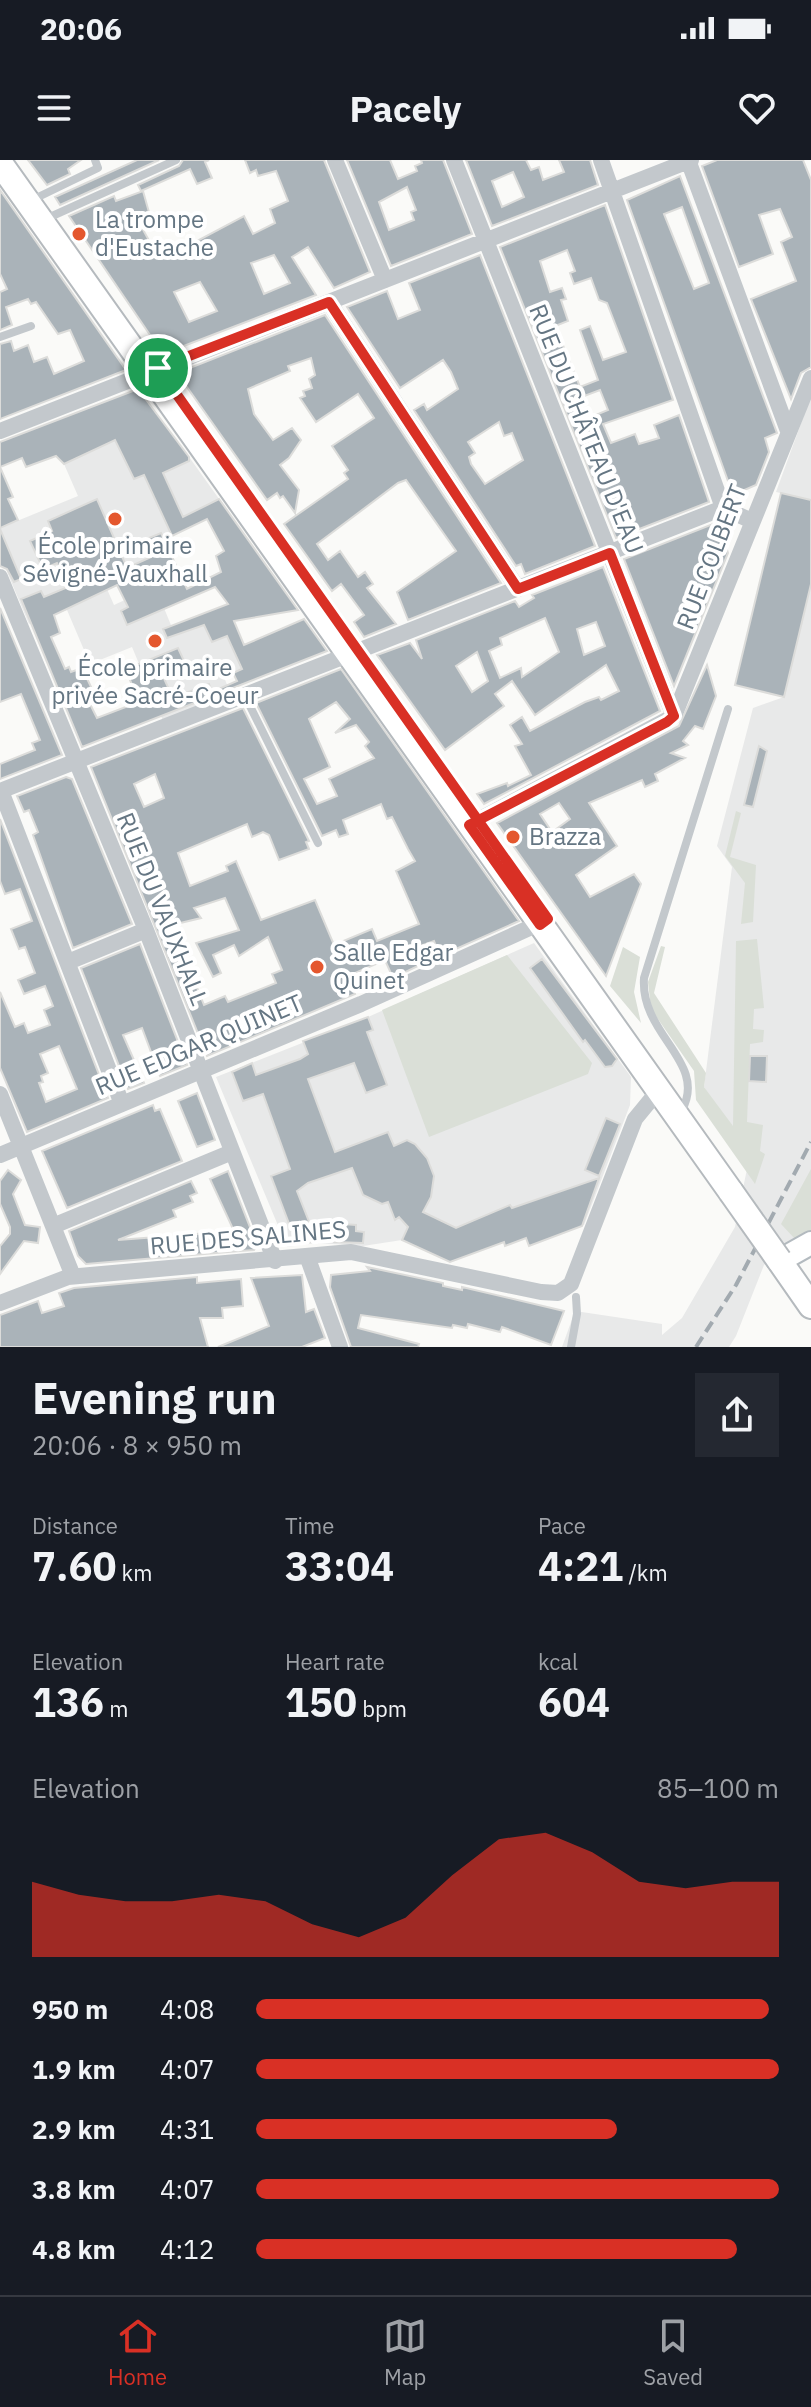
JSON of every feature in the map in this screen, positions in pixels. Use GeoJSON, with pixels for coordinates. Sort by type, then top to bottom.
{"type":"FeatureCollection","features":[{"type":"Feature","properties":{"kind":"main road"},"geometry":{"type":"LineString","coordinates":[[9,160],[38,206],[473,823],[682,1110],[735,1188]]}},
{"type":"Feature","properties":{"kind":"main road"},"geometry":{"type":"LineString","coordinates":[[0,163],[38,206]]}},
{"type":"Feature","properties":{"kind":"main road"},"geometry":{"type":"LineString","coordinates":[[544,922],[658,1091],[811,1283]]}},
{"type":"Feature","properties":{"kind":"main road"},"geometry":{"type":"LineString","coordinates":[[789,1254],[811,1306]]}},
{"type":"Feature","properties":{"kind":"street"},"geometry":{"type":"LineString","coordinates":[[335,160],[385,280]]}},
{"type":"Feature","properties":{"kind":"street","name":"RUE DU CHÂTEAU D'EAU"},"geometry":{"type":"LineString","coordinates":[[454,160],[674,716]]}},
{"type":"Feature","properties":{"kind":"street"},"geometry":{"type":"LineString","coordinates":[[601,160],[723,508]]}},
{"type":"Feature","properties":{"kind":"street"},"geometry":{"type":"LineString","coordinates":[[0,431],[689,160],[788,431]]}},
{"type":"Feature","properties":{"kind":"street"},"geometry":{"type":"LineString","coordinates":[[329,302],[518,589]]}},
{"type":"Feature","properties":{"kind":"street","name":"RUE COLBERT"},"geometry":{"type":"LineString","coordinates":[[674,716],[811,378]]}},
{"type":"Feature","properties":{"kind":"street"},"geometry":{"type":"LineString","coordinates":[[122,1104],[0,791],[723,508],[752,521]]}},
{"type":"Feature","properties":{"kind":"street","name":"RUE DU VAUXHALL"},"geometry":{"type":"LineString","coordinates":[[0,577],[146,930],[275,1261]]}},
{"type":"Feature","properties":{"kind":"street"},"geometry":{"type":"LineString","coordinates":[[473,823],[674,716]]}},
{"type":"Feature","properties":{"kind":"street","name":"RUE EDGAR QUINET"},"geometry":{"type":"LineString","coordinates":[[0,1155],[544,922]]}},
{"type":"Feature","properties":{"kind":"street"},"geometry":{"type":"LineString","coordinates":[[68,962],[146,930]]}},
{"type":"Feature","properties":{"kind":"street","name":"RUE DES SALINES"},"geometry":{"type":"LineString","coordinates":[[0,1303],[73,1276],[358,1252],[541,1292],[564,1291],[571,1284],[635,1119],[658,1091]]}},
{"type":"Feature","properties":{"kind":"street"},"geometry":{"type":"LineString","coordinates":[[0,1094],[73,1276]]}},
{"type":"Feature","properties":{"kind":"street"},"geometry":{"type":"LineString","coordinates":[[53,1226],[232,1152]]}},
{"type":"Feature","properties":{"kind":"street"},"geometry":{"type":"LineString","coordinates":[[307,1256],[340,1347]]}},
{"type":"Feature","properties":{"kind":"lane"},"geometry":{"type":"LineString","coordinates":[[38,206],[176,160]]}},
{"type":"Feature","properties":{"kind":"lane"},"geometry":{"type":"LineString","coordinates":[[38,206],[96,164]]}},
{"type":"Feature","properties":{"kind":"lane"},"geometry":{"type":"LineString","coordinates":[[0,337],[31,326]]}},
{"type":"Feature","properties":{"kind":"lane"},"geometry":{"type":"LineString","coordinates":[[245,696],[318,843]]}},
{"type":"Feature","properties":{"kind":"lane"},"geometry":{"type":"LineString","coordinates":[[682,1110],[690,1093],[689,1080],[648,1013],[644,978],[728,709]]}},
{"type":"Feature","properties":{"kind":"lane"},"geometry":{"type":"LineString","coordinates":[[571,1347],[576,1297]]}},
{"type":"Feature","properties":{"kind":"shaded area"},"geometry":{"type":"Polygon","coordinates":[[[811,396],[811,500],[776,492],[811,396]]]}},
{"type":"Feature","properties":{"kind":"shaded area"},"geometry":{"type":"Polygon","coordinates":[[[174,436],[227,510],[153,545],[152,556],[127,568],[124,560],[99,571],[114,605],[155,586],[175,635],[220,619],[242,669],[224,677],[231,695],[163,721],[132,647],[90,664],[67,610],[29,624],[0,555],[0,528],[78,496],[64,464],[115,440],[126,463],[151,453],[174,436]]]}},
{"type":"Feature","properties":{"kind":"shaded area"},"geometry":{"type":"Polygon","coordinates":[[[811,584],[811,1232],[796,1238],[764,1265],[729,1347],[562,1347],[575,1311],[662,1324],[662,1335],[682,1318],[735,1227],[747,1169],[704,1087],[732,867],[717,846],[753,708],[784,697],[811,584]]]}},
{"type":"Feature","properties":{"kind":"shaded area"},"geometry":{"type":"Polygon","coordinates":[[[736,811],[741,813],[730,857],[756,865],[753,922],[741,924],[745,883],[725,856],[736,811]]]}},
{"type":"Feature","properties":{"kind":"shaded area"},"geometry":{"type":"Polygon","coordinates":[[[757,939],[764,1008],[754,1009],[753,1029],[764,1030],[763,1042],[750,1044],[747,1122],[763,1125],[760,1151],[765,1154],[755,1184],[696,1100],[694,1071],[651,1009],[648,982],[661,946],[665,947],[654,993],[706,1073],[704,1087],[733,1126],[736,941],[757,939]]]}},
{"type":"Feature","properties":{"kind":"shaded area"},"geometry":{"type":"Polygon","coordinates":[[[534,943],[631,1077],[630,1105],[584,1225],[529,1246],[526,1236],[505,1246],[504,1242],[442,1259],[402,1240],[363,1246],[317,1243],[287,1247],[216,1077],[368,1017],[534,943]]]}},
{"type":"Feature","properties":{"kind":"shaded area"},"geometry":{"type":"Polygon","coordinates":[[[623,947],[640,957],[634,992],[641,1023],[610,986],[623,947]]]}},
{"type":"Feature","properties":{"kind":"shaded area"},"geometry":{"type":"Polygon","coordinates":[[[507,955],[592,1063],[588,1074],[429,1137],[382,1010],[507,955]]]}},
{"type":"Feature","properties":{"kind":"shaded area"},"geometry":{"type":"Polygon","coordinates":[[[811,1169],[811,1232],[795,1239],[781,1224],[811,1169]]]}},
{"type":"Feature","properties":{"kind":"building"},"geometry":{"type":"Polygon","coordinates":[[[28,160],[81,160],[68,169],[70,174],[47,185],[28,160]]]}},
{"type":"Feature","properties":{"kind":"building"},"geometry":{"type":"Polygon","coordinates":[[[137,160],[159,160],[60,205],[55,197],[137,160]]]}},
{"type":"Feature","properties":{"kind":"building"},"geometry":{"type":"Polygon","coordinates":[[[183,160],[209,160],[205,162],[212,178],[197,184],[190,169],[141,191],[138,185],[179,166],[183,160]]]}},
{"type":"Feature","properties":{"kind":"building"},"geometry":{"type":"Polygon","coordinates":[[[245,160],[324,160],[370,272],[334,288],[308,247],[292,257],[316,295],[163,354],[69,216],[114,196],[116,201],[143,191],[152,223],[142,228],[156,253],[180,242],[184,248],[244,216],[253,234],[275,223],[270,209],[288,201],[276,171],[258,176],[256,170],[250,173],[245,160]],[[274,255],[251,263],[264,294],[290,283],[274,255]],[[200,282],[174,292],[189,322],[217,311],[200,282]]]}},
{"type":"Feature","properties":{"kind":"building"},"geometry":{"type":"Polygon","coordinates":[[[347,160],[390,160],[398,179],[417,171],[415,166],[422,163],[421,160],[443,160],[472,234],[391,266],[347,160]],[[407,187],[379,202],[389,230],[414,220],[411,212],[416,210],[407,187]]]}},
{"type":"Feature","properties":{"kind":"building"},"geometry":{"type":"Polygon","coordinates":[[[466,160],[526,160],[531,170],[539,167],[543,180],[564,172],[559,160],[590,160],[598,185],[492,226],[466,160]],[[513,172],[492,181],[502,207],[524,197],[513,172]]]}},
{"type":"Feature","properties":{"kind":"building"},"geometry":{"type":"Polygon","coordinates":[[[717,160],[803,160],[811,180],[811,367],[801,373],[791,399],[751,299],[796,281],[781,242],[792,237],[780,209],[759,215],[773,254],[739,267],[702,166],[717,160]]]}},
{"type":"Feature","properties":{"kind":"building"},"geometry":{"type":"Polygon","coordinates":[[[680,176],[777,433],[765,438],[769,452],[756,485],[733,495],[627,200],[680,176]],[[682,207],[664,214],[694,289],[709,283],[682,207]]]}},
{"type":"Feature","properties":{"kind":"building"},"geometry":{"type":"Polygon","coordinates":[[[0,190],[126,370],[0,419],[0,344],[11,341],[14,351],[28,345],[34,362],[47,357],[54,374],[84,361],[70,330],[58,334],[36,302],[31,304],[28,299],[6,307],[12,325],[0,330],[0,292],[7,289],[0,274],[0,190]]]}},
{"type":"Feature","properties":{"kind":"building"},"geometry":{"type":"Polygon","coordinates":[[[605,205],[673,400],[603,424],[611,443],[635,434],[639,444],[659,438],[654,425],[679,415],[709,502],[616,538],[500,247],[605,205]],[[567,250],[540,261],[550,292],[562,288],[566,299],[561,300],[568,321],[555,326],[580,387],[598,380],[580,330],[590,326],[603,360],[626,352],[607,303],[599,300],[591,278],[574,284],[570,273],[575,271],[567,250]],[[600,390],[576,399],[584,420],[608,410],[600,390]]]}},
{"type":"Feature","properties":{"kind":"building"},"geometry":{"type":"Polygon","coordinates":[[[480,255],[595,546],[525,574],[521,564],[516,566],[414,410],[424,404],[427,410],[458,389],[451,372],[443,360],[400,388],[347,307],[387,291],[398,319],[420,310],[409,283],[480,255]],[[499,422],[468,442],[475,453],[469,457],[471,464],[485,484],[523,460],[512,433],[504,436],[499,422]]]}},
{"type":"Feature","properties":{"kind":"building"},"geometry":{"type":"Polygon","coordinates":[[[325,315],[501,583],[408,620],[397,592],[456,551],[406,480],[398,483],[317,544],[328,560],[340,551],[358,577],[365,572],[373,584],[367,588],[396,624],[364,637],[354,622],[364,615],[341,584],[332,591],[284,524],[348,479],[344,473],[348,470],[332,446],[374,418],[358,394],[316,422],[300,398],[305,396],[303,391],[312,388],[309,379],[315,375],[311,358],[288,366],[290,371],[248,389],[254,414],[273,440],[292,428],[301,440],[280,465],[299,490],[295,513],[283,496],[280,498],[277,493],[267,500],[177,373],[325,315]]]}},
{"type":"Feature","properties":{"kind":"building"},"geometry":{"type":"Polygon","coordinates":[[[138,389],[189,457],[189,461],[163,473],[183,517],[219,499],[298,610],[234,621],[244,645],[304,619],[327,651],[82,747],[21,599],[41,591],[44,597],[68,587],[57,563],[43,569],[30,541],[52,531],[48,521],[97,499],[127,568],[151,557],[153,545],[149,538],[161,533],[187,589],[221,572],[216,556],[224,551],[207,519],[172,536],[144,475],[134,479],[115,440],[64,464],[56,456],[26,467],[22,458],[0,467],[0,442],[138,389]],[[117,585],[54,615],[60,633],[51,637],[65,669],[69,667],[71,672],[82,668],[92,689],[84,692],[97,718],[139,702],[128,675],[138,671],[136,665],[178,648],[184,661],[160,670],[173,698],[209,684],[212,692],[237,681],[233,673],[242,669],[227,636],[212,642],[204,625],[167,638],[163,629],[228,604],[215,587],[127,625],[121,611],[128,607],[117,585]]]}},
{"type":"Feature","properties":{"kind":"building"},"geometry":{"type":"Polygon","coordinates":[[[0,467],[13,497],[8,499],[18,520],[0,528],[0,467]]]}},
{"type":"Feature","properties":{"kind":"building"},"geometry":{"type":"Polygon","coordinates":[[[781,493],[811,500],[811,584],[784,697],[735,685],[781,493]]]}},
{"type":"Feature","properties":{"kind":"building"},"geometry":{"type":"Polygon","coordinates":[[[718,522],[728,553],[674,686],[624,559],[718,522]]]}},
{"type":"Feature","properties":{"kind":"building"},"geometry":{"type":"Polygon","coordinates":[[[0,529],[21,579],[14,582],[7,569],[0,566],[0,529]]]}},
{"type":"Feature","properties":{"kind":"building"},"geometry":{"type":"Polygon","coordinates":[[[603,567],[660,711],[484,804],[477,794],[507,783],[508,786],[531,775],[515,746],[522,744],[510,725],[522,717],[530,731],[585,702],[599,697],[601,700],[619,691],[606,665],[535,715],[512,681],[495,694],[504,706],[445,750],[377,655],[410,643],[422,659],[416,640],[515,601],[519,607],[534,598],[532,595],[603,567]],[[545,618],[500,638],[502,645],[489,651],[500,678],[521,668],[522,677],[559,652],[545,618]],[[596,622],[577,629],[584,655],[605,646],[596,622]],[[477,652],[456,666],[472,692],[488,681],[477,652]]]}},
{"type":"Feature","properties":{"kind":"building"},"geometry":{"type":"Polygon","coordinates":[[[0,608],[62,755],[0,779],[0,764],[35,750],[32,743],[40,740],[21,694],[0,702],[0,608]]]}},
{"type":"Feature","properties":{"kind":"building"},"geometry":{"type":"Polygon","coordinates":[[[707,665],[716,696],[703,729],[695,726],[683,741],[688,745],[671,753],[685,758],[655,774],[658,781],[645,787],[642,780],[589,803],[617,846],[576,875],[590,897],[634,874],[641,884],[606,976],[497,823],[679,726],[707,665]],[[559,803],[540,814],[552,832],[570,819],[559,803]]]}},
{"type":"Feature","properties":{"kind":"building"},"geometry":{"type":"Polygon","coordinates":[[[341,669],[519,921],[440,956],[434,941],[415,948],[418,966],[393,978],[385,960],[348,976],[355,994],[207,1056],[91,767],[243,708],[309,841],[306,842],[309,849],[279,860],[269,835],[263,832],[252,837],[247,824],[178,853],[190,886],[228,871],[226,866],[236,861],[261,920],[315,900],[334,945],[372,929],[377,941],[419,924],[396,871],[415,861],[392,817],[387,819],[381,804],[343,820],[348,834],[339,837],[336,830],[322,836],[256,703],[341,669]],[[336,702],[309,719],[330,767],[304,779],[317,804],[337,796],[329,779],[374,758],[365,746],[369,742],[356,725],[335,733],[350,719],[336,702]],[[155,774],[134,784],[144,807],[164,798],[155,774]],[[225,898],[194,908],[201,918],[172,925],[204,1005],[225,996],[228,1002],[276,983],[272,974],[282,970],[268,937],[239,956],[234,945],[213,955],[221,973],[213,977],[196,943],[239,930],[225,898]]]}},
{"type":"Feature","properties":{"kind":"building"},"geometry":{"type":"Polygon","coordinates":[[[759,746],[767,751],[753,807],[744,805],[759,746]]]}},
{"type":"Feature","properties":{"kind":"building"},"geometry":{"type":"Polygon","coordinates":[[[66,777],[72,779],[132,924],[73,948],[33,835],[38,832],[29,810],[24,812],[17,796],[66,777]]]}},
{"type":"Feature","properties":{"kind":"building"},"geometry":{"type":"Polygon","coordinates":[[[0,819],[108,1098],[27,1132],[0,1068],[0,992],[15,1027],[24,1023],[28,1033],[50,1025],[44,1010],[53,1006],[45,986],[24,994],[18,980],[35,973],[25,947],[19,949],[11,929],[32,921],[20,889],[5,894],[0,881],[0,819]],[[59,1046],[40,1054],[48,1073],[41,1076],[43,1082],[39,1083],[46,1102],[77,1089],[59,1046]]]}},
{"type":"Feature","properties":{"kind":"building"},"geometry":{"type":"Polygon","coordinates":[[[140,944],[187,1065],[160,1076],[142,1028],[123,1035],[144,1083],[128,1089],[81,968],[140,944]]]}},
{"type":"Feature","properties":{"kind":"building"},"geometry":{"type":"Polygon","coordinates":[[[542,959],[617,1059],[612,1066],[605,1067],[585,1040],[583,1042],[530,968],[542,959]]]}},
{"type":"Feature","properties":{"kind":"building"},"geometry":{"type":"Polygon","coordinates":[[[368,1017],[373,1030],[367,1032],[387,1085],[366,1093],[354,1063],[308,1079],[335,1152],[388,1132],[394,1146],[407,1140],[415,1144],[427,1158],[434,1176],[431,1197],[423,1212],[456,1228],[510,1205],[512,1208],[599,1178],[582,1226],[529,1246],[526,1238],[505,1246],[504,1242],[450,1262],[402,1240],[408,1227],[399,1217],[395,1220],[388,1202],[382,1204],[363,1195],[352,1168],[308,1183],[297,1191],[317,1242],[296,1242],[271,1176],[290,1169],[263,1094],[243,1101],[232,1072],[252,1063],[256,1075],[300,1059],[308,1054],[303,1041],[368,1017]]]}},
{"type":"Feature","properties":{"kind":"building"},"geometry":{"type":"Polygon","coordinates":[[[750,1056],[767,1056],[766,1082],[749,1081],[750,1056]]]}},
{"type":"Feature","properties":{"kind":"building"},"geometry":{"type":"Polygon","coordinates":[[[197,1093],[215,1140],[197,1147],[178,1101],[197,1093]]]}},
{"type":"Feature","properties":{"kind":"building"},"geometry":{"type":"Polygon","coordinates":[[[153,1105],[155,1111],[160,1109],[182,1161],[67,1208],[42,1151],[153,1105]]]}},
{"type":"Feature","properties":{"kind":"building"},"geometry":{"type":"Polygon","coordinates":[[[606,1118],[620,1124],[599,1176],[585,1170],[606,1118]]]}},
{"type":"Feature","properties":{"kind":"building"},"geometry":{"type":"Polygon","coordinates":[[[8,1170],[21,1180],[13,1194],[25,1225],[40,1227],[38,1243],[24,1241],[0,1274],[0,1246],[10,1234],[10,1227],[0,1204],[0,1181],[8,1170]]]}},
{"type":"Feature","properties":{"kind":"building"},"geometry":{"type":"Polygon","coordinates":[[[228,1171],[257,1245],[254,1250],[240,1251],[238,1245],[239,1251],[86,1264],[78,1256],[69,1231],[191,1181],[197,1193],[190,1196],[193,1202],[173,1210],[176,1217],[118,1240],[234,1231],[210,1179],[228,1171]]]}},
{"type":"Feature","properties":{"kind":"building"},"geometry":{"type":"Polygon","coordinates":[[[343,1224],[356,1225],[356,1231],[364,1232],[363,1243],[334,1242],[335,1229],[342,1230],[343,1224]]]}},
{"type":"Feature","properties":{"kind":"building"},"geometry":{"type":"Polygon","coordinates":[[[367,1267],[564,1311],[551,1345],[502,1327],[500,1332],[468,1324],[467,1328],[453,1325],[452,1328],[361,1315],[358,1328],[419,1344],[418,1347],[351,1347],[330,1287],[331,1275],[370,1271],[367,1267]]]}},
{"type":"Feature","properties":{"kind":"building"},"geometry":{"type":"Polygon","coordinates":[[[302,1275],[306,1312],[314,1309],[325,1338],[302,1347],[218,1347],[269,1326],[251,1278],[302,1275]]]}},
{"type":"Feature","properties":{"kind":"building"},"geometry":{"type":"Polygon","coordinates":[[[197,1277],[197,1283],[241,1279],[243,1306],[222,1308],[223,1318],[200,1318],[208,1347],[0,1347],[0,1315],[38,1301],[42,1313],[64,1306],[59,1293],[74,1288],[197,1277]]]}},
{"type":"Feature","properties":{"kind":"railway"},"geometry":{"type":"LineString","coordinates":[[696,1347],[736,1285],[811,1142]]}},
{"type":"Feature","properties":{"kind":"place","name":"La trompe d'Eustache"},"geometry":{"type":"Point","coordinates":[79,234]}},
{"type":"Feature","properties":{"kind":"place","name":"École primaire Sévigné-Vauxhall"},"geometry":{"type":"Point","coordinates":[115,519]}},
{"type":"Feature","properties":{"kind":"place","name":"École primaire privée Sacré-Coeur"},"geometry":{"type":"Point","coordinates":[155,641]}},
{"type":"Feature","properties":{"kind":"place","name":"Brazza"},"geometry":{"type":"Point","coordinates":[513,837]}},
{"type":"Feature","properties":{"kind":"place","name":"Salle Edgar Quinet"},"geometry":{"type":"Point","coordinates":[317,967]}},
{"type":"Feature","properties":{"kind":"route"},"geometry":{"type":"LineString","coordinates":[[158,368],[288,555],[321,594],[381,686],[477,821],[548,919],[540,925],[469,825],[477,821],[667,722],[674,716],[610,553],[518,589],[329,302],[158,368]]}}]}
